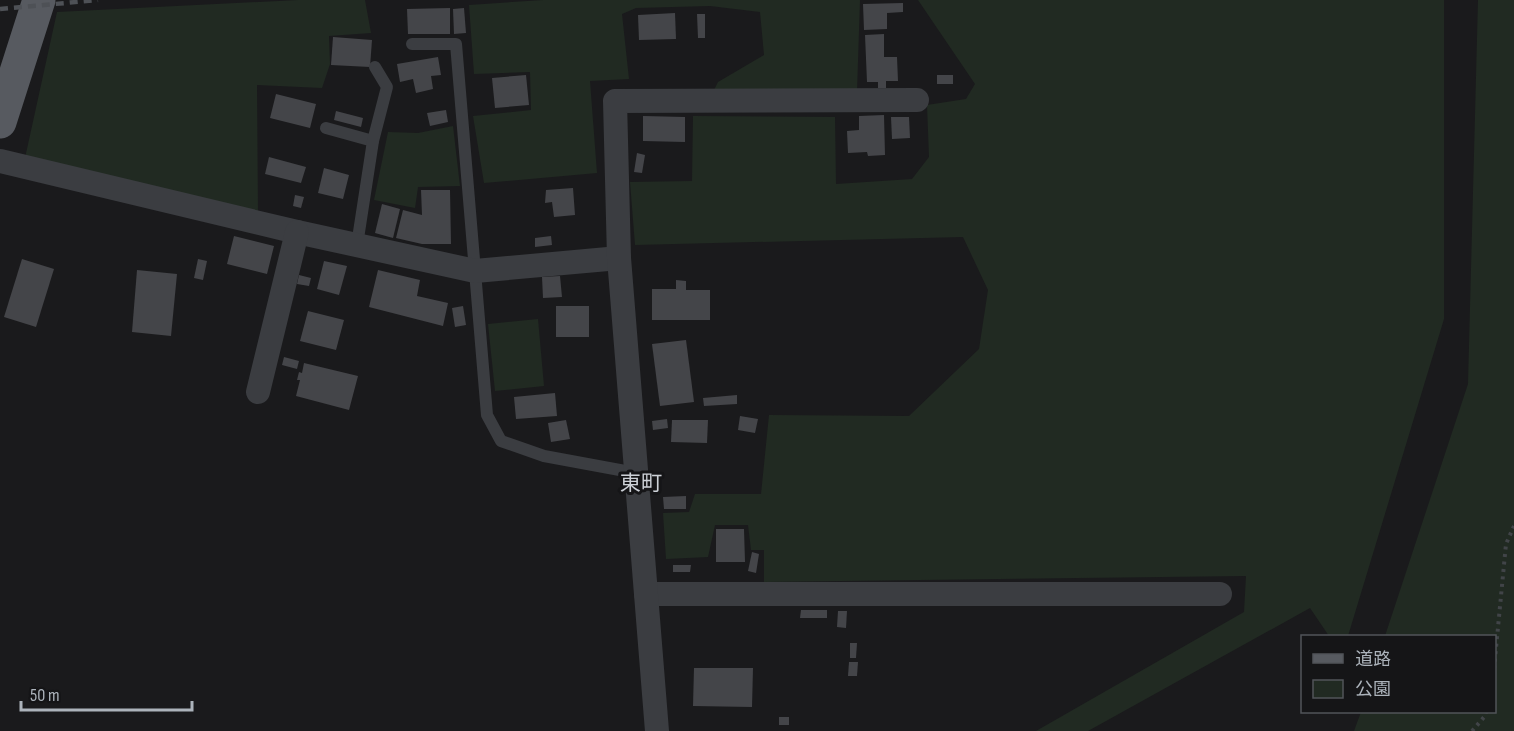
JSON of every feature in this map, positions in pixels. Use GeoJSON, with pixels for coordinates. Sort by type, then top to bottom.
{"type":"FeatureCollection","features":[{"type":"Feature","properties":{"kind":"main road"},"geometry":{"type":"LineString","coordinates":[[1,118],[39,0]]}},
{"type":"Feature","properties":{"kind":"street"},"geometry":{"type":"LineString","coordinates":[[657,731],[619,258],[615,101],[917,100]]}},
{"type":"Feature","properties":{"kind":"street"},"geometry":{"type":"LineString","coordinates":[[0,161],[297,232],[475,271],[619,258]]}},
{"type":"Feature","properties":{"kind":"street"},"geometry":{"type":"LineString","coordinates":[[258,392],[297,232]]}},
{"type":"Feature","properties":{"kind":"street"},"geometry":{"type":"LineString","coordinates":[[646,594],[1220,594]]}},
{"type":"Feature","properties":{"kind":"lane"},"geometry":{"type":"LineString","coordinates":[[412,44],[456,44],[487,415],[501,441],[544,456],[636,473]]}},
{"type":"Feature","properties":{"kind":"lane"},"geometry":{"type":"LineString","coordinates":[[357,245],[373,141],[387,87],[375,67]]}},
{"type":"Feature","properties":{"kind":"lane"},"geometry":{"type":"LineString","coordinates":[[326,128],[373,141]]}},
{"type":"Feature","properties":{"kind":"path"},"geometry":{"type":"LineString","coordinates":[[1496,648],[1506,544],[1514,526]]}},
{"type":"Feature","properties":{"kind":"path"},"geometry":{"type":"LineString","coordinates":[[1472,731],[1486,713]]}},
{"type":"Feature","properties":{"kind":"green space"},"geometry":{"type":"Polygon","coordinates":[[[298,0],[365,0],[371,33],[329,36],[330,64],[322,88],[257,85],[258,213],[25,158],[57,12],[298,0]]]}},
{"type":"Feature","properties":{"kind":"green space"},"geometry":{"type":"Polygon","coordinates":[[[543,0],[860,0],[857,92],[712,94],[718,82],[764,55],[760,12],[710,6],[636,8],[622,14],[629,79],[590,81],[597,173],[484,183],[473,116],[531,110],[530,72],[474,74],[469,5],[543,0]]]}},
{"type":"Feature","properties":{"kind":"green space"},"geometry":{"type":"Polygon","coordinates":[[[918,0],[1444,0],[1444,319],[1348,635],[1328,635],[1310,608],[1088,731],[1036,731],[1244,612],[1246,576],[764,582],[764,550],[751,550],[748,525],[715,525],[708,557],[666,559],[663,513],[689,512],[695,494],[761,494],[769,415],[909,416],[979,349],[988,290],[963,237],[635,245],[630,182],[692,181],[693,116],[835,117],[836,184],[912,179],[929,157],[927,105],[966,99],[975,84],[918,0]]]}},
{"type":"Feature","properties":{"kind":"green space"},"geometry":{"type":"Polygon","coordinates":[[[1478,0],[1514,0],[1514,731],[1354,731],[1361,713],[1496,713],[1496,635],[1385,635],[1468,384],[1478,0]]]}},
{"type":"Feature","properties":{"kind":"green space"},"geometry":{"type":"Polygon","coordinates":[[[453,126],[460,186],[418,187],[415,208],[374,200],[388,132],[418,133],[453,126]]]}},
{"type":"Feature","properties":{"kind":"green space"},"geometry":{"type":"Polygon","coordinates":[[[538,319],[544,386],[495,391],[488,324],[538,319]]]}},
{"type":"Feature","properties":{"kind":"building"},"geometry":{"type":"Polygon","coordinates":[[[903,3],[903,12],[887,13],[887,29],[864,30],[863,4],[903,3]]]}},
{"type":"Feature","properties":{"kind":"building"},"geometry":{"type":"Polygon","coordinates":[[[450,8],[450,34],[408,34],[407,9],[450,8]]]}},
{"type":"Feature","properties":{"kind":"building"},"geometry":{"type":"Polygon","coordinates":[[[464,8],[466,33],[454,34],[453,9],[464,8]]]}},
{"type":"Feature","properties":{"kind":"building"},"geometry":{"type":"Polygon","coordinates":[[[675,13],[676,39],[639,40],[638,15],[675,13]]]}},
{"type":"Feature","properties":{"kind":"building"},"geometry":{"type":"Polygon","coordinates":[[[697,14],[705,14],[705,38],[698,38],[697,14]]]}},
{"type":"Feature","properties":{"kind":"building"},"geometry":{"type":"Polygon","coordinates":[[[884,34],[884,57],[897,57],[898,81],[886,81],[886,88],[878,88],[878,82],[867,82],[865,35],[884,34]]]}},
{"type":"Feature","properties":{"kind":"building"},"geometry":{"type":"Polygon","coordinates":[[[333,37],[372,40],[370,67],[331,65],[333,37]]]}},
{"type":"Feature","properties":{"kind":"building"},"geometry":{"type":"Polygon","coordinates":[[[438,57],[441,75],[431,76],[433,89],[416,93],[413,79],[400,82],[397,64],[438,57]]]}},
{"type":"Feature","properties":{"kind":"building"},"geometry":{"type":"Polygon","coordinates":[[[526,75],[529,105],[495,108],[492,78],[526,75]]]}},
{"type":"Feature","properties":{"kind":"building"},"geometry":{"type":"Polygon","coordinates":[[[937,75],[953,75],[953,84],[937,84],[937,75]]]}},
{"type":"Feature","properties":{"kind":"building"},"geometry":{"type":"Polygon","coordinates":[[[276,94],[316,104],[310,128],[270,118],[276,94]]]}},
{"type":"Feature","properties":{"kind":"building"},"geometry":{"type":"Polygon","coordinates":[[[446,110],[448,122],[430,126],[427,113],[446,110]]]}},
{"type":"Feature","properties":{"kind":"building"},"geometry":{"type":"Polygon","coordinates":[[[336,111],[363,118],[361,127],[334,120],[336,111]]]}},
{"type":"Feature","properties":{"kind":"building"},"geometry":{"type":"Polygon","coordinates":[[[884,115],[885,155],[868,156],[867,152],[848,153],[847,131],[859,130],[859,116],[884,115]]]}},
{"type":"Feature","properties":{"kind":"building"},"geometry":{"type":"Polygon","coordinates":[[[643,116],[685,117],[685,142],[643,141],[643,116]]]}},
{"type":"Feature","properties":{"kind":"building"},"geometry":{"type":"Polygon","coordinates":[[[891,117],[909,117],[910,138],[892,139],[891,117]]]}},
{"type":"Feature","properties":{"kind":"building"},"geometry":{"type":"Polygon","coordinates":[[[637,153],[645,155],[642,173],[634,172],[637,153]]]}},
{"type":"Feature","properties":{"kind":"building"},"geometry":{"type":"Polygon","coordinates":[[[269,157],[306,167],[301,183],[265,174],[269,157]]]}},
{"type":"Feature","properties":{"kind":"building"},"geometry":{"type":"Polygon","coordinates":[[[324,168],[349,175],[343,199],[318,193],[324,168]]]}},
{"type":"Feature","properties":{"kind":"building"},"geometry":{"type":"Polygon","coordinates":[[[573,188],[575,215],[554,217],[552,202],[545,203],[546,190],[573,188]]]}},
{"type":"Feature","properties":{"kind":"building"},"geometry":{"type":"Polygon","coordinates":[[[421,190],[450,190],[451,244],[422,244],[396,238],[403,210],[422,215],[421,190]]]}},
{"type":"Feature","properties":{"kind":"building"},"geometry":{"type":"Polygon","coordinates":[[[295,195],[304,197],[301,208],[293,206],[295,195]]]}},
{"type":"Feature","properties":{"kind":"building"},"geometry":{"type":"Polygon","coordinates":[[[382,204],[400,209],[393,238],[375,233],[382,204]]]}},
{"type":"Feature","properties":{"kind":"building"},"geometry":{"type":"Polygon","coordinates":[[[234,236],[274,246],[267,274],[227,264],[234,236]]]}},
{"type":"Feature","properties":{"kind":"building"},"geometry":{"type":"Polygon","coordinates":[[[551,236],[552,245],[535,247],[535,238],[551,236]]]}},
{"type":"Feature","properties":{"kind":"building"},"geometry":{"type":"Polygon","coordinates":[[[22,259],[54,269],[36,327],[4,317],[22,259]]]}},
{"type":"Feature","properties":{"kind":"building"},"geometry":{"type":"Polygon","coordinates":[[[198,259],[207,261],[203,280],[194,278],[198,259]]]}},
{"type":"Feature","properties":{"kind":"building"},"geometry":{"type":"Polygon","coordinates":[[[324,261],[347,266],[339,295],[317,289],[324,261]]]}},
{"type":"Feature","properties":{"kind":"building"},"geometry":{"type":"Polygon","coordinates":[[[137,270],[177,274],[171,336],[132,332],[137,270]]]}},
{"type":"Feature","properties":{"kind":"building"},"geometry":{"type":"Polygon","coordinates":[[[378,270],[420,280],[417,296],[448,303],[443,326],[369,307],[378,270]]]}},
{"type":"Feature","properties":{"kind":"building"},"geometry":{"type":"Polygon","coordinates":[[[299,275],[311,278],[309,286],[297,284],[299,275]]]}},
{"type":"Feature","properties":{"kind":"building"},"geometry":{"type":"Polygon","coordinates":[[[560,276],[562,297],[543,298],[542,277],[560,276]]]}},
{"type":"Feature","properties":{"kind":"building"},"geometry":{"type":"Polygon","coordinates":[[[676,280],[686,281],[686,290],[710,290],[710,320],[652,320],[652,289],[676,289],[676,280]]]}},
{"type":"Feature","properties":{"kind":"building"},"geometry":{"type":"Polygon","coordinates":[[[463,306],[466,325],[455,327],[452,308],[463,306]]]}},
{"type":"Feature","properties":{"kind":"building"},"geometry":{"type":"Polygon","coordinates":[[[556,306],[589,306],[589,337],[556,337],[556,306]]]}},
{"type":"Feature","properties":{"kind":"building"},"geometry":{"type":"Polygon","coordinates":[[[308,311],[344,320],[336,350],[300,341],[308,311]]]}},
{"type":"Feature","properties":{"kind":"building"},"geometry":{"type":"Polygon","coordinates":[[[686,340],[694,402],[660,406],[652,344],[686,340]]]}},
{"type":"Feature","properties":{"kind":"building"},"geometry":{"type":"Polygon","coordinates":[[[284,357],[299,361],[297,369],[282,365],[284,357]]]}},
{"type":"Feature","properties":{"kind":"building"},"geometry":{"type":"Polygon","coordinates":[[[304,363],[358,376],[349,410],[296,396],[300,380],[297,380],[299,372],[302,373],[304,363]]]}},
{"type":"Feature","properties":{"kind":"building"},"geometry":{"type":"Polygon","coordinates":[[[555,393],[557,416],[516,419],[514,397],[555,393]]]}},
{"type":"Feature","properties":{"kind":"building"},"geometry":{"type":"Polygon","coordinates":[[[737,395],[737,404],[704,406],[703,398],[737,395]]]}},
{"type":"Feature","properties":{"kind":"building"},"geometry":{"type":"Polygon","coordinates":[[[740,416],[758,419],[755,433],[738,430],[740,416]]]}},
{"type":"Feature","properties":{"kind":"building"},"geometry":{"type":"Polygon","coordinates":[[[667,419],[668,428],[653,430],[652,421],[667,419]]]}},
{"type":"Feature","properties":{"kind":"building"},"geometry":{"type":"Polygon","coordinates":[[[566,420],[570,439],[551,442],[548,423],[566,420]]]}},
{"type":"Feature","properties":{"kind":"building"},"geometry":{"type":"Polygon","coordinates":[[[672,420],[708,420],[707,443],[671,442],[672,420]]]}},
{"type":"Feature","properties":{"kind":"building"},"geometry":{"type":"Polygon","coordinates":[[[686,496],[686,509],[664,509],[663,497],[686,496]]]}},
{"type":"Feature","properties":{"kind":"building"},"geometry":{"type":"Polygon","coordinates":[[[716,529],[744,529],[745,562],[716,562],[716,529]]]}},
{"type":"Feature","properties":{"kind":"building"},"geometry":{"type":"Polygon","coordinates":[[[752,552],[759,554],[756,573],[748,571],[752,552]]]}},
{"type":"Feature","properties":{"kind":"building"},"geometry":{"type":"Polygon","coordinates":[[[673,565],[691,565],[690,572],[673,572],[673,565]]]}},
{"type":"Feature","properties":{"kind":"building"},"geometry":{"type":"Polygon","coordinates":[[[801,610],[827,610],[827,618],[800,618],[801,610]]]}},
{"type":"Feature","properties":{"kind":"building"},"geometry":{"type":"Polygon","coordinates":[[[838,611],[847,611],[846,628],[837,627],[838,611]]]}},
{"type":"Feature","properties":{"kind":"building"},"geometry":{"type":"Polygon","coordinates":[[[850,643],[857,643],[856,658],[850,658],[850,643]]]}},
{"type":"Feature","properties":{"kind":"building"},"geometry":{"type":"Polygon","coordinates":[[[849,662],[858,662],[857,676],[848,676],[849,662]]]}},
{"type":"Feature","properties":{"kind":"building"},"geometry":{"type":"Polygon","coordinates":[[[694,668],[753,668],[752,707],[693,706],[694,668]]]}},
{"type":"Feature","properties":{"kind":"building"},"geometry":{"type":"Polygon","coordinates":[[[779,717],[789,717],[789,725],[779,725],[779,717]]]}},
{"type":"Feature","properties":{"kind":"railway"},"geometry":{"type":"LineString","coordinates":[[0,9],[98,0]]}},
{"type":"Feature","properties":{"kind":"district","name":"東町"},"geometry":{"type":"Point","coordinates":[641,483]}}]}
